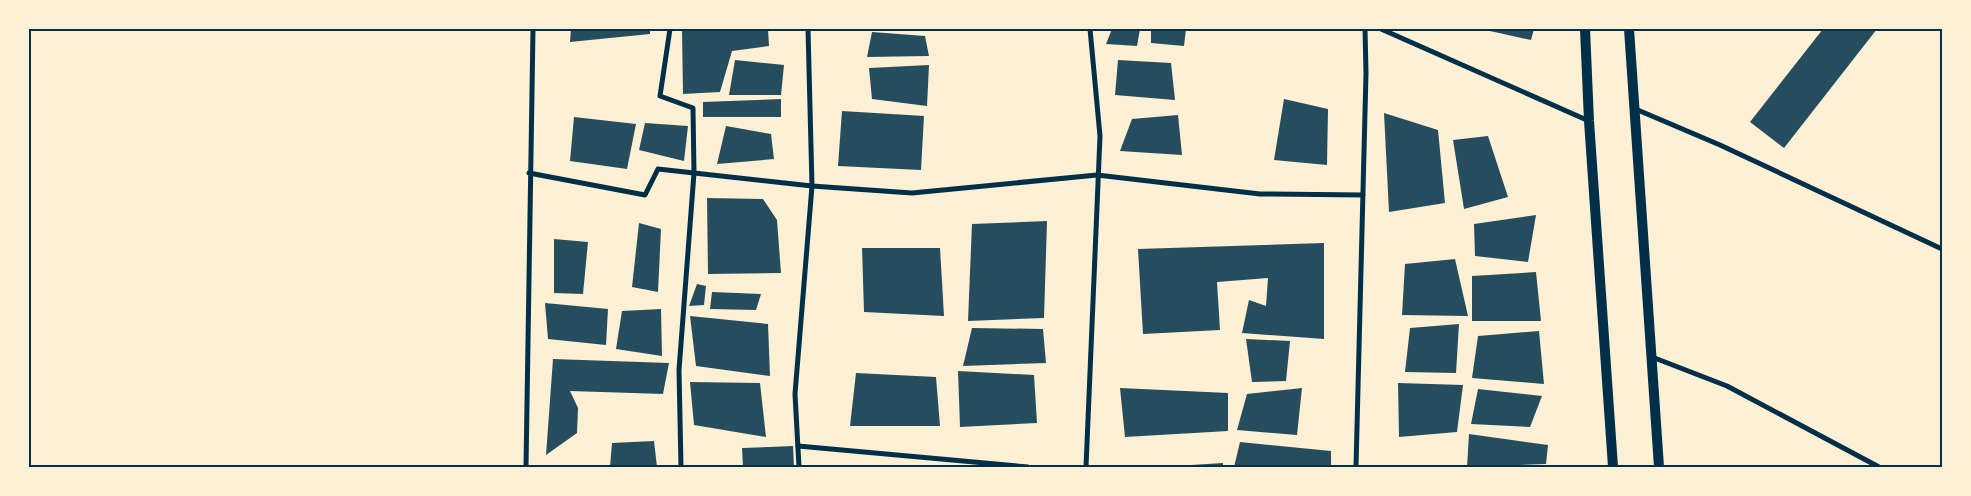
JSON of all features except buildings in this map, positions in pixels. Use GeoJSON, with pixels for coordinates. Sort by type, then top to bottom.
{"type":"FeatureCollection","features":[{"type":"Feature","properties":{"kind":"main road"},"geometry":{"type":"LineString","coordinates":[[1585,29],[1589,121],[1613,467]]}},
{"type":"Feature","properties":{"kind":"main road"},"geometry":{"type":"LineString","coordinates":[[1629,29],[1658,467]]}},
{"type":"Feature","properties":{"kind":"street"},"geometry":{"type":"LineString","coordinates":[[526,467],[529,172],[533,29]]}},
{"type":"Feature","properties":{"kind":"street"},"geometry":{"type":"LineString","coordinates":[[670,29],[660,96],[692,108],[694,173],[679,370],[680,467]]}},
{"type":"Feature","properties":{"kind":"street"},"geometry":{"type":"LineString","coordinates":[[799,467],[795,394],[812,186],[808,29]]}},
{"type":"Feature","properties":{"kind":"street"},"geometry":{"type":"LineString","coordinates":[[1086,467],[1100,136],[1090,29]]}},
{"type":"Feature","properties":{"kind":"street"},"geometry":{"type":"LineString","coordinates":[[1356,467],[1365,29]]}},
{"type":"Feature","properties":{"kind":"street"},"geometry":{"type":"LineString","coordinates":[[1381,29],[1589,121]]}},
{"type":"Feature","properties":{"kind":"street"},"geometry":{"type":"LineString","coordinates":[[1633,108],[1720,145],[1942,249]]}},
{"type":"Feature","properties":{"kind":"street"},"geometry":{"type":"LineString","coordinates":[[529,172],[645,195],[658,169],[812,186],[912,193],[1097,175],[1260,194],[1363,194]]}},
{"type":"Feature","properties":{"kind":"street"},"geometry":{"type":"LineString","coordinates":[[1652,358],[1727,386],[1880,467]]}},
{"type":"Feature","properties":{"kind":"street"},"geometry":{"type":"LineString","coordinates":[[798,446],[1028,467]]}}]}
